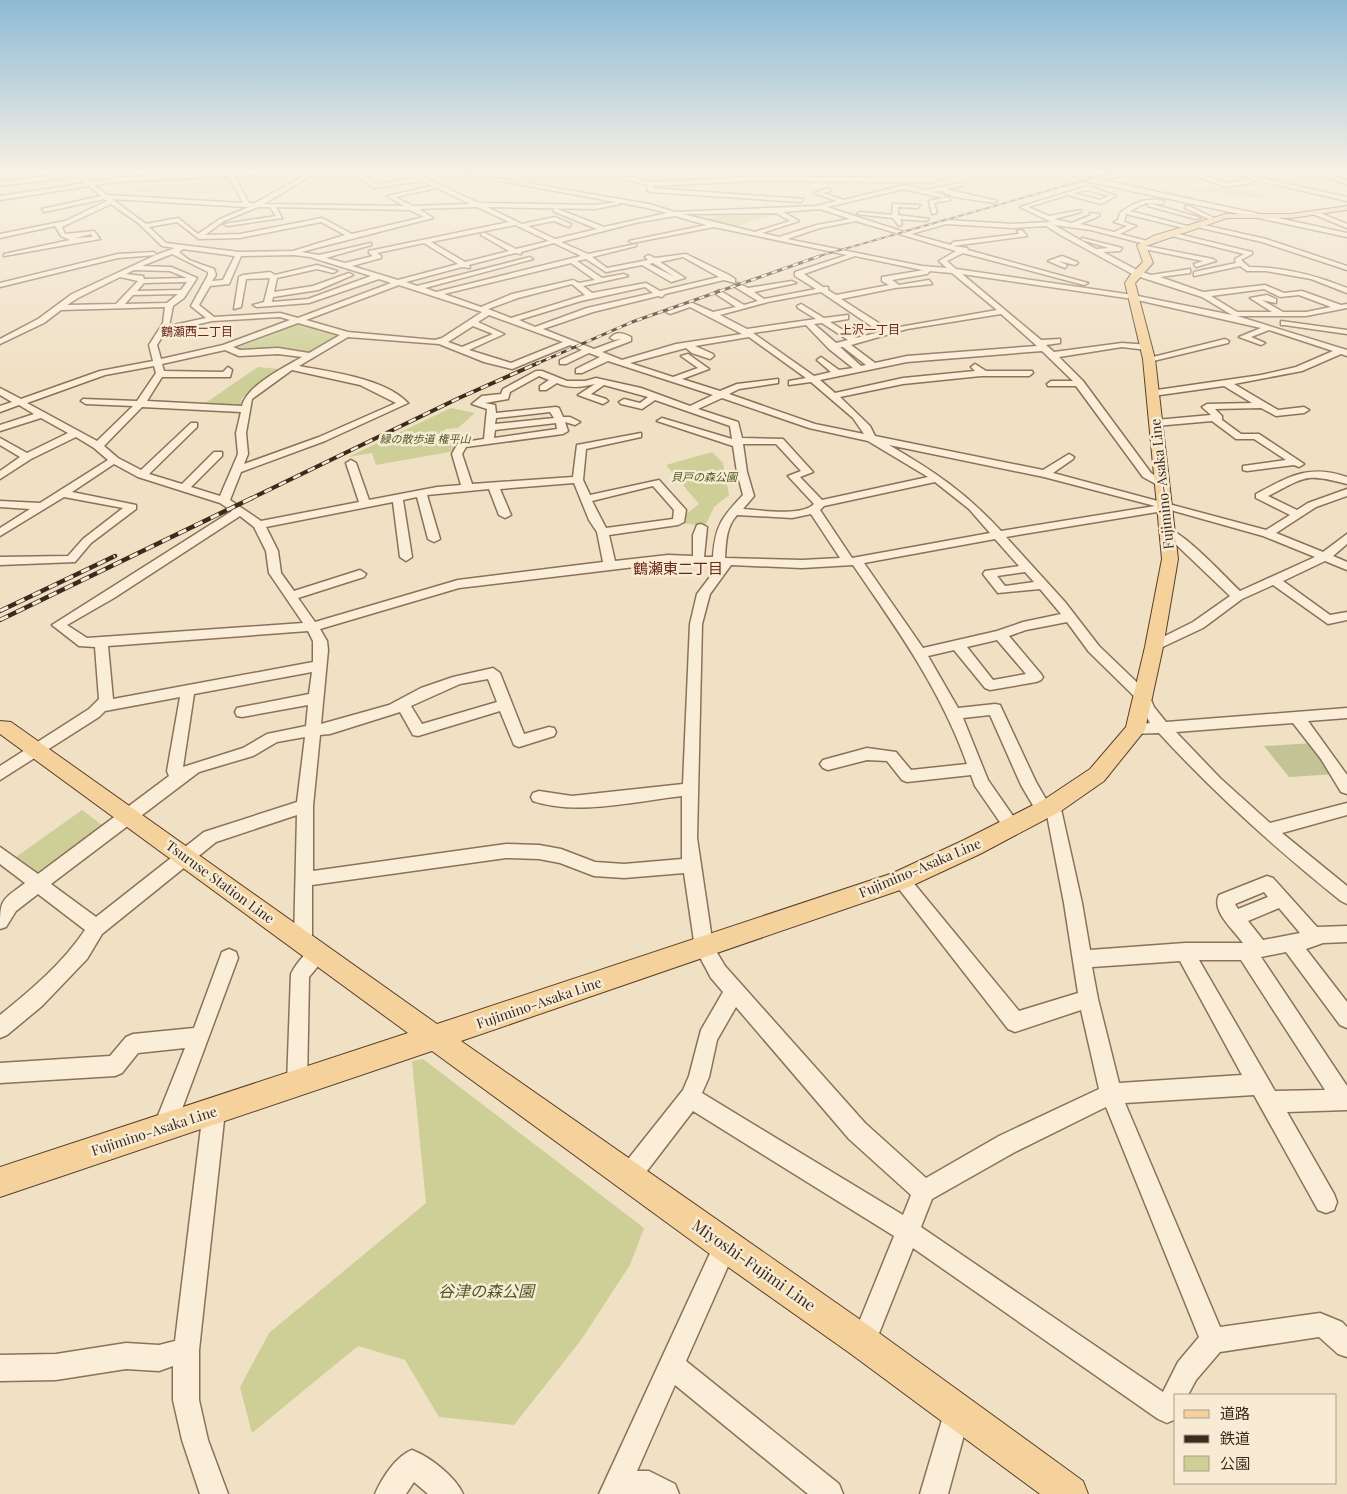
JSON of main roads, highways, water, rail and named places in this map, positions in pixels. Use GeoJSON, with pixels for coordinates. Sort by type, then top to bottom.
{"type":"FeatureCollection","features":[{"type":"Feature","properties":{"kind":"main road","name":"Fujimino-Asaka Line"},"geometry":{"type":"LineString","coordinates":[[0,1182],[436,1038],[901,880],[1048,807],[1097,775],[1135,730],[1154,647],[1168,572],[1168,531],[1148,353],[1126,296],[1130,283],[1137,273],[1148,264],[1143,245],[1151,242]]}},
{"type":"Feature","properties":{"kind":"main road","name":"Tsuruse Station Line"},"geometry":{"type":"LineString","coordinates":[[1,725],[436,1038]]}},
{"type":"Feature","properties":{"kind":"main road","name":"Miyoshi-Fujimi Line"},"geometry":{"type":"LineString","coordinates":[[436,1038],[725,1246],[863,1342],[957,1413],[1070,1494]]}},
{"type":"Feature","properties":{"kind":"railway"},"geometry":{"type":"LineString","coordinates":[[816,257],[869,242]]}},
{"type":"Feature","properties":{"kind":"railway"},"geometry":{"type":"LineString","coordinates":[[536,364],[632,322],[820,256]]}},
{"type":"Feature","properties":{"kind":"railway"},"geometry":{"type":"LineString","coordinates":[[250,499],[459,398],[538,363]]}},
{"type":"Feature","properties":{"kind":"railway"},"geometry":{"type":"LineString","coordinates":[[0,620],[252,498]]}},
{"type":"Feature","properties":{"kind":"railway"},"geometry":{"type":"LineString","coordinates":[[0,611],[115,556]]}},
{"type":"Feature","properties":{"kind":"district","name":"上沢一丁目"},"geometry":{"type":"Point","coordinates":[870,330]}},
{"type":"Feature","properties":{"kind":"district","name":"鶴瀬西二丁目"},"geometry":{"type":"Point","coordinates":[197,332]}},
{"type":"Feature","properties":{"kind":"district","name":"鶴瀬東二丁目"},"geometry":{"type":"Point","coordinates":[678,569]}},
{"type":"Feature","properties":{"kind":"park label","name":"緑の散歩道 権平山"},"geometry":{"type":"Point","coordinates":[425,439]}},
{"type":"Feature","properties":{"kind":"park label","name":"貝戸の森公園"},"geometry":{"type":"Point","coordinates":[704,477]}},
{"type":"Feature","properties":{"kind":"park label","name":"谷津の森公園"},"geometry":{"type":"Point","coordinates":[486,1291]}}]}
